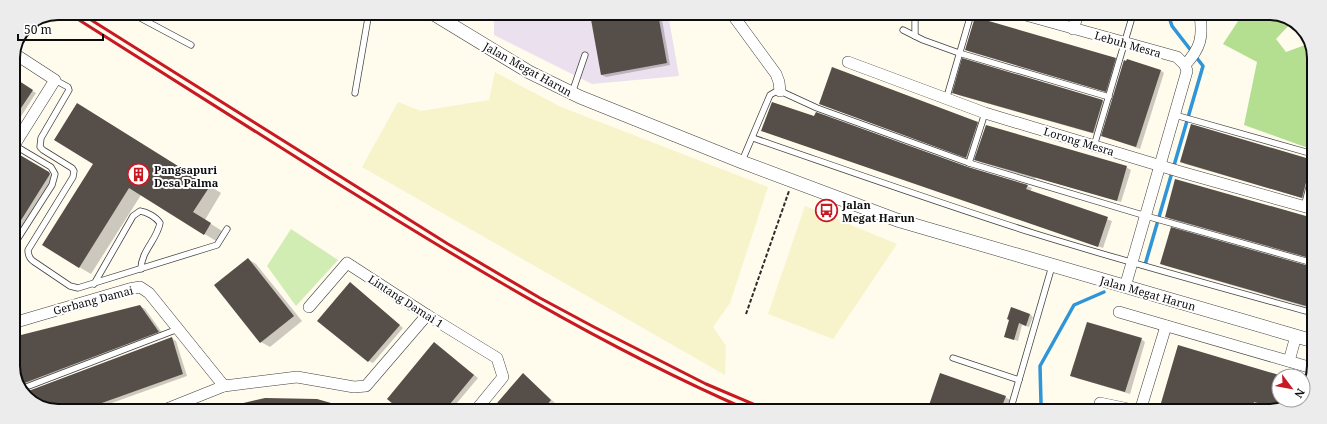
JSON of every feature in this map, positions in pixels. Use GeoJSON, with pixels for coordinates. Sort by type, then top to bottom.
{"type":"FeatureCollection","features":[{"type":"Feature","properties":{"kind":"street","name":"Jalan Megat Harun"},"geometry":{"type":"LineString","coordinates":[[442,20],[529,72],[572,93],[742,162],[897,220],[1307,339]]}},
{"type":"Feature","properties":{"kind":"street"},"geometry":{"type":"LineString","coordinates":[[736,20],[776,74],[780,91]]}},
{"type":"Feature","properties":{"kind":"street","name":"Lebuh Mesra"},"geometry":{"type":"LineString","coordinates":[[1043,20],[1177,58],[1191,58]]}},
{"type":"Feature","properties":{"kind":"street"},"geometry":{"type":"LineString","coordinates":[[1074,29],[1076,20]]}},
{"type":"Feature","properties":{"kind":"street"},"geometry":{"type":"LineString","coordinates":[[1126,287],[1132,263],[1151,217],[1179,116],[1187,71],[1191,58],[1201,40],[1201,20]]}},
{"type":"Feature","properties":{"kind":"street"},"geometry":{"type":"LineString","coordinates":[[20,57],[55,80],[20,136]]}},
{"type":"Feature","properties":{"kind":"street","name":"Lorong Mesra"},"geometry":{"type":"LineString","coordinates":[[848,62],[946,100],[985,113],[1181,172],[1307,207]]}},
{"type":"Feature","properties":{"kind":"street","name":"Lintang Damai 1"},"geometry":{"type":"LineString","coordinates":[[308,307],[347,263],[427,315],[498,358],[503,377],[481,404]]}},
{"type":"Feature","properties":{"kind":"street","name":"Gerbang Damai"},"geometry":{"type":"LineString","coordinates":[[20,321],[140,287],[149,293],[224,386]]}},
{"type":"Feature","properties":{"kind":"street"},"geometry":{"type":"LineString","coordinates":[[1119,312],[1307,366]]}},
{"type":"Feature","properties":{"kind":"street"},"geometry":{"type":"LineString","coordinates":[[179,404],[224,386],[297,377],[354,387],[366,386],[427,315]]}},
{"type":"Feature","properties":{"kind":"street"},"geometry":{"type":"LineString","coordinates":[[1141,404],[1166,326]]}},
{"type":"Feature","properties":{"kind":"street"},"geometry":{"type":"LineString","coordinates":[[1289,361],[1296,336]]}},
{"type":"Feature","properties":{"kind":"lane"},"geometry":{"type":"LineString","coordinates":[[145,20],[191,45]]}},
{"type":"Feature","properties":{"kind":"lane"},"geometry":{"type":"LineString","coordinates":[[355,93],[368,20]]}},
{"type":"Feature","properties":{"kind":"lane"},"geometry":{"type":"LineString","coordinates":[[915,20],[915,36]]}},
{"type":"Feature","properties":{"kind":"lane"},"geometry":{"type":"LineString","coordinates":[[946,100],[969,20]]}},
{"type":"Feature","properties":{"kind":"lane"},"geometry":{"type":"LineString","coordinates":[[1094,146],[1131,20]]}},
{"type":"Feature","properties":{"kind":"lane"},"geometry":{"type":"LineString","coordinates":[[903,30],[959,53],[1109,96]]}},
{"type":"Feature","properties":{"kind":"lane"},"geometry":{"type":"LineString","coordinates":[[572,93],[585,55]]}},
{"type":"Feature","properties":{"kind":"lane"},"geometry":{"type":"LineString","coordinates":[[55,80],[68,87],[69,90],[41,138],[40,147],[72,168],[74,172],[73,177],[28,250],[28,254],[33,261],[73,288],[78,288],[217,245],[228,229]]}},
{"type":"Feature","properties":{"kind":"lane"},"geometry":{"type":"LineString","coordinates":[[742,162],[770,95],[780,91],[817,108],[969,163],[1164,221],[1307,261]]}},
{"type":"Feature","properties":{"kind":"lane"},"geometry":{"type":"LineString","coordinates":[[969,163],[985,113]]}},
{"type":"Feature","properties":{"kind":"lane"},"geometry":{"type":"LineString","coordinates":[[1179,116],[1307,152]]}},
{"type":"Feature","properties":{"kind":"lane"},"geometry":{"type":"LineString","coordinates":[[753,138],[937,202],[1132,263],[1307,311]]}},
{"type":"Feature","properties":{"kind":"lane"},"geometry":{"type":"LineString","coordinates":[[20,149],[51,167],[55,174],[52,185],[20,235]]}},
{"type":"Feature","properties":{"kind":"lane"},"geometry":{"type":"LineString","coordinates":[[94,284],[133,216],[140,210],[158,220],[160,223],[157,233],[141,262],[142,269]]}},
{"type":"Feature","properties":{"kind":"lane"},"geometry":{"type":"LineString","coordinates":[[1012,404],[1052,266]]}},
{"type":"Feature","properties":{"kind":"lane"},"geometry":{"type":"LineString","coordinates":[[27,387],[178,329]]}},
{"type":"Feature","properties":{"kind":"lane"},"geometry":{"type":"LineString","coordinates":[[953,358],[1019,380]]}},
{"type":"Feature","properties":{"kind":"path"},"geometry":{"type":"LineString","coordinates":[[746,314],[792,180]]}},
{"type":"Feature","properties":{"kind":"shaded area"},"geometry":{"type":"Polygon","coordinates":[[[494,20],[669,20],[679,76],[592,84],[494,35],[494,20]]]}},
{"type":"Feature","properties":{"kind":"shaded area"},"geometry":{"type":"Polygon","coordinates":[[[495,72],[561,107],[768,187],[730,303],[713,327],[726,346],[725,375],[362,167],[398,102],[421,111],[489,100],[495,72]]]}},
{"type":"Feature","properties":{"kind":"shaded area"},"geometry":{"type":"Polygon","coordinates":[[[805,206],[897,244],[833,339],[768,314],[805,206]]]}},
{"type":"Feature","properties":{"kind":"green space"},"geometry":{"type":"Polygon","coordinates":[[[1239,20],[1274,20],[1289,25],[1276,39],[1286,52],[1305,45],[1306,48],[1307,148],[1244,125],[1257,62],[1223,44],[1239,20]]]}},
{"type":"Feature","properties":{"kind":"green space"},"geometry":{"type":"Polygon","coordinates":[[[291,229],[338,260],[296,306],[267,266],[291,229]]]}},
{"type":"Feature","properties":{"kind":"building"},"geometry":{"type":"Polygon","coordinates":[[[591,20],[659,20],[667,63],[601,75],[591,20]]]}},
{"type":"Feature","properties":{"kind":"building"},"geometry":{"type":"Polygon","coordinates":[[[974,20],[985,20],[1116,58],[1106,92],[965,50],[974,20]]]}},
{"type":"Feature","properties":{"kind":"building"},"geometry":{"type":"Polygon","coordinates":[[[962,58],[1103,100],[1093,133],[952,93],[962,58]]]}},
{"type":"Feature","properties":{"kind":"building"},"geometry":{"type":"Polygon","coordinates":[[[1127,59],[1161,70],[1136,147],[1101,136],[1124,60],[1126,61],[1127,59]]]}},
{"type":"Feature","properties":{"kind":"building"},"geometry":{"type":"Polygon","coordinates":[[[832,67],[978,122],[966,158],[819,104],[832,67]]]}},
{"type":"Feature","properties":{"kind":"building"},"geometry":{"type":"Polygon","coordinates":[[[20,82],[33,90],[20,110],[20,82]]]}},
{"type":"Feature","properties":{"kind":"building"},"geometry":{"type":"Polygon","coordinates":[[[772,102],[814,116],[816,112],[968,167],[1028,185],[1026,189],[1108,217],[1098,247],[761,131],[772,102]]]}},
{"type":"Feature","properties":{"kind":"building","name":"Pangsapuri Desa Palma"},"geometry":{"type":"Polygon","coordinates":[[[77,103],[210,186],[193,212],[211,223],[204,235],[129,188],[79,268],[42,245],[93,164],[54,140],[77,103]]]}},
{"type":"Feature","properties":{"kind":"building"},"geometry":{"type":"Polygon","coordinates":[[[1191,124],[1307,158],[1307,179],[1302,198],[1180,162],[1191,124]]]}},
{"type":"Feature","properties":{"kind":"building"},"geometry":{"type":"Polygon","coordinates":[[[986,125],[1127,166],[1117,201],[974,160],[986,125]]]}},
{"type":"Feature","properties":{"kind":"building"},"geometry":{"type":"Polygon","coordinates":[[[20,155],[50,174],[20,222],[20,155]]]}},
{"type":"Feature","properties":{"kind":"building"},"geometry":{"type":"Polygon","coordinates":[[[1175,179],[1307,216],[1307,257],[1165,217],[1175,179]]]}},
{"type":"Feature","properties":{"kind":"building"},"geometry":{"type":"Polygon","coordinates":[[[1171,227],[1307,265],[1307,306],[1160,264],[1171,227]]]}},
{"type":"Feature","properties":{"kind":"building"},"geometry":{"type":"Polygon","coordinates":[[[248,258],[294,316],[260,343],[214,285],[248,258]]]}},
{"type":"Feature","properties":{"kind":"building"},"geometry":{"type":"Polygon","coordinates":[[[350,282],[400,325],[368,362],[317,321],[350,282]]]}},
{"type":"Feature","properties":{"kind":"building"},"geometry":{"type":"Polygon","coordinates":[[[140,305],[159,332],[24,383],[20,368],[20,335],[140,305]]]}},
{"type":"Feature","properties":{"kind":"building"},"geometry":{"type":"Polygon","coordinates":[[[1011,307],[1030,314],[1026,326],[1019,323],[1014,340],[1004,337],[1011,307]]]}},
{"type":"Feature","properties":{"kind":"building"},"geometry":{"type":"Polygon","coordinates":[[[1087,322],[1142,338],[1125,392],[1070,376],[1087,322]]]}},
{"type":"Feature","properties":{"kind":"building"},"geometry":{"type":"Polygon","coordinates":[[[172,337],[183,374],[99,404],[53,404],[37,398],[29,391],[172,337]]]}},
{"type":"Feature","properties":{"kind":"building"},"geometry":{"type":"Polygon","coordinates":[[[434,342],[474,375],[450,404],[393,404],[387,399],[434,342]]]}},
{"type":"Feature","properties":{"kind":"building"},"geometry":{"type":"Polygon","coordinates":[[[1178,345],[1271,373],[1271,404],[1254,402],[1254,404],[1161,403],[1178,345]]]}},
{"type":"Feature","properties":{"kind":"building"},"geometry":{"type":"Polygon","coordinates":[[[523,373],[551,400],[548,404],[496,404],[523,373]]]}},
{"type":"Feature","properties":{"kind":"building"},"geometry":{"type":"Polygon","coordinates":[[[940,373],[1006,396],[1003,404],[929,404],[940,373]]]}},
{"type":"Feature","properties":{"kind":"building"},"geometry":{"type":"Polygon","coordinates":[[[265,398],[317,399],[334,404],[240,404],[265,398]]]}},
{"type":"Feature","properties":{"kind":"waterway"},"geometry":{"type":"LineString","coordinates":[[1145,265],[1203,66],[1172,26],[1170,20]]}},
{"type":"Feature","properties":{"kind":"waterway"},"geometry":{"type":"LineString","coordinates":[[1041,404],[1040,366],[1074,305],[1104,292]]}},
{"type":"Feature","properties":{"kind":"railway"},"geometry":{"type":"LineString","coordinates":[[79,20],[329,178],[534,302],[640,359],[735,404]]}},
{"type":"Feature","properties":{"kind":"railway"},"geometry":{"type":"LineString","coordinates":[[91,20],[448,244],[540,298],[706,384],[753,404]]}},
{"type":"Feature","properties":{"kind":"place","name":"Pangsapuri Desa Palma"},"geometry":{"type":"Point","coordinates":[139,175]}},
{"type":"Feature","properties":{"kind":"place","name":"Jalan Megat Harun"},"geometry":{"type":"Point","coordinates":[827,210]}}]}
